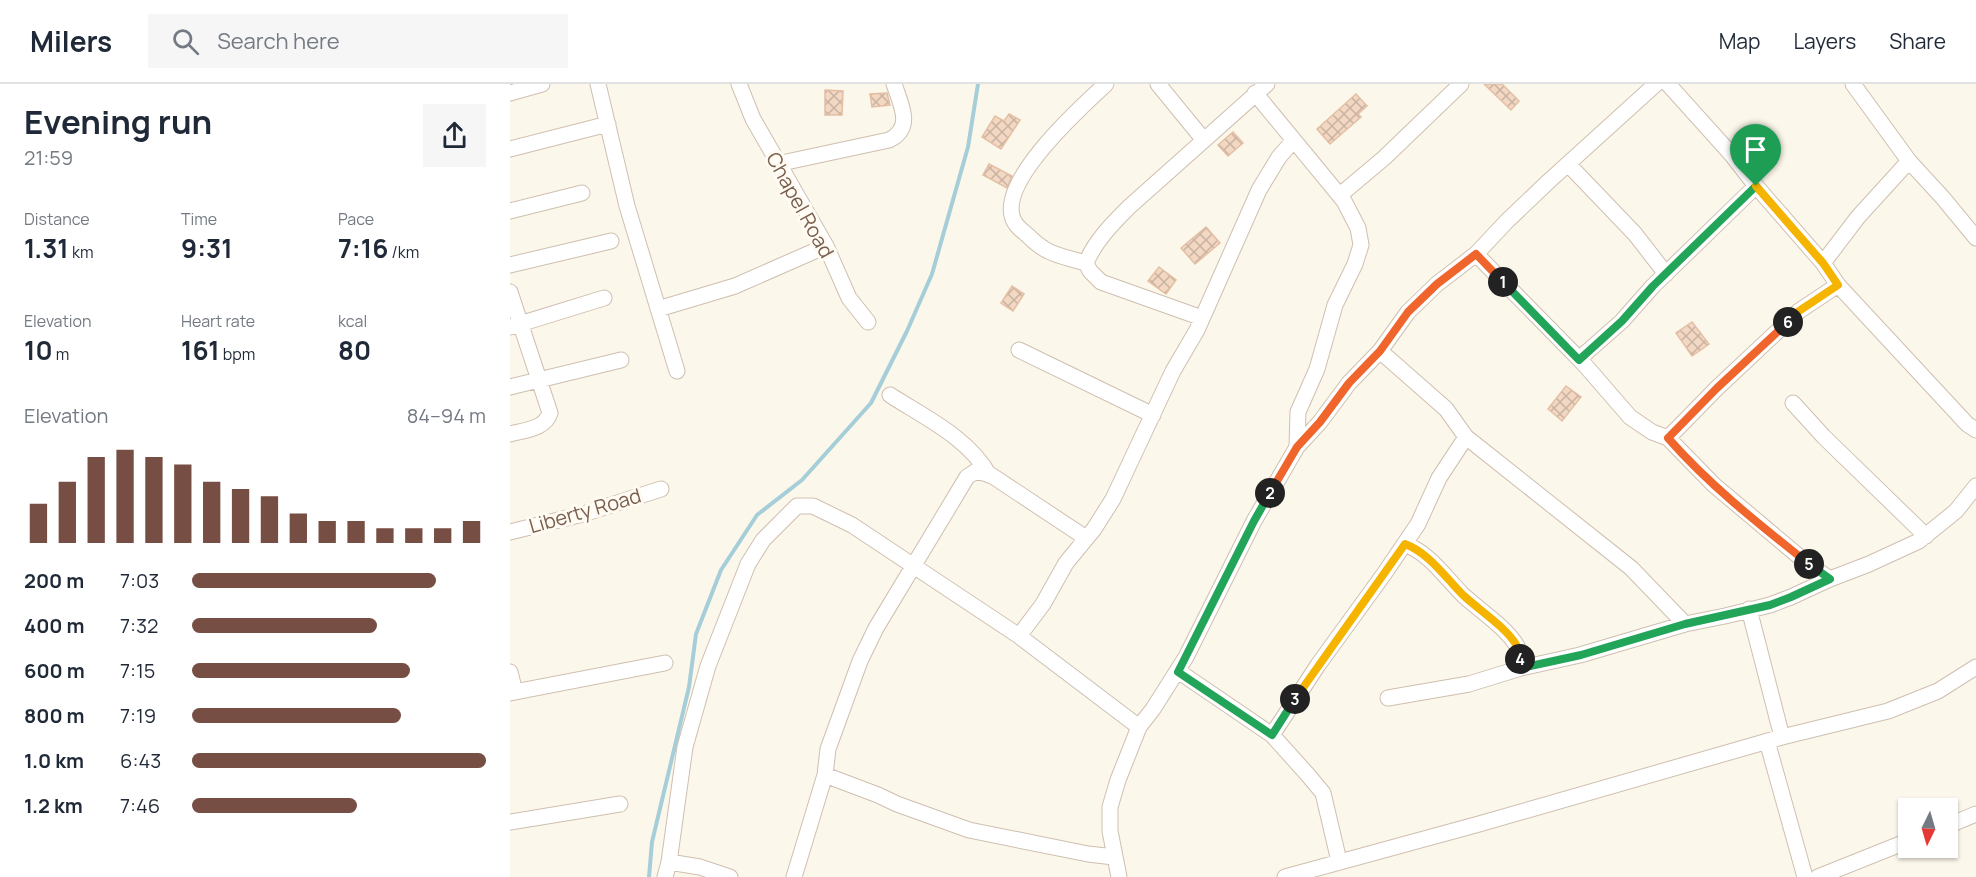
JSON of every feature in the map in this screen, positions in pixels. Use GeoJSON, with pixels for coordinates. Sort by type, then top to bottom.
{"type":"FeatureCollection","features":[{"type":"Feature","properties":{"kind":"street"},"geometry":{"type":"LineString","coordinates":[[510,93],[542,84]]}},
{"type":"Feature","properties":{"kind":"street"},"geometry":{"type":"LineString","coordinates":[[598,84],[627,206],[677,371]]}},
{"type":"Feature","properties":{"kind":"street","name":"Chapel Road"},"geometry":{"type":"LineString","coordinates":[[739,84],[753,119],[826,246],[849,298],[868,322]]}},
{"type":"Feature","properties":{"kind":"street"},"geometry":{"type":"LineString","coordinates":[[777,164],[889,141],[900,135],[904,125],[902,107],[894,84]]}},
{"type":"Feature","properties":{"kind":"street"},"geometry":{"type":"LineString","coordinates":[[1106,84],[1068,119],[1042,148],[1022,179],[1012,202],[1013,219],[1021,230],[1044,249],[1086,263],[1090,271],[1101,282],[1202,318]]}},
{"type":"Feature","properties":{"kind":"street"},"geometry":{"type":"LineString","coordinates":[[1158,84],[1203,139]]}},
{"type":"Feature","properties":{"kind":"street"},"geometry":{"type":"LineString","coordinates":[[1340,195],[1384,158],[1461,84]]}},
{"type":"Feature","properties":{"kind":"street"},"geometry":{"type":"LineString","coordinates":[[1119,877],[1110,831],[1110,807],[1139,727],[1178,672],[1254,521],[1297,447],[1320,422],[1349,383],[1380,351],[1408,312],[1437,284],[1476,254],[1507,221],[1656,84]]}},
{"type":"Feature","properties":{"kind":"street"},"geometry":{"type":"LineString","coordinates":[[1668,84],[1707,125],[1823,263],[1838,285],[1976,430]]}},
{"type":"Feature","properties":{"kind":"street"},"geometry":{"type":"LineString","coordinates":[[1853,84],[1909,161],[1976,238]]}},
{"type":"Feature","properties":{"kind":"street"},"geometry":{"type":"LineString","coordinates":[[1086,263],[1109,228],[1129,207],[1261,88],[1294,140],[1340,195],[1358,228],[1361,245],[1355,264],[1335,305],[1317,369],[1298,412],[1297,447]]}},
{"type":"Feature","properties":{"kind":"street"},"geometry":{"type":"LineString","coordinates":[[510,150],[608,124]]}},
{"type":"Feature","properties":{"kind":"street"},"geometry":{"type":"LineString","coordinates":[[1019,636],[1043,604],[1066,563],[1113,499],[1173,371],[1202,318],[1259,190],[1279,157],[1294,140]]}},
{"type":"Feature","properties":{"kind":"street"},"geometry":{"type":"LineString","coordinates":[[1823,263],[1858,217],[1909,161]]}},
{"type":"Feature","properties":{"kind":"street"},"geometry":{"type":"LineString","coordinates":[[1568,164],[1635,234],[1666,274]]}},
{"type":"Feature","properties":{"kind":"street"},"geometry":{"type":"LineString","coordinates":[[1579,360],[1622,321],[1666,274],[1756,186]]}},
{"type":"Feature","properties":{"kind":"street"},"geometry":{"type":"LineString","coordinates":[[510,211],[582,193]]}},
{"type":"Feature","properties":{"kind":"street"},"geometry":{"type":"LineString","coordinates":[[510,265],[611,241]]}},
{"type":"Feature","properties":{"kind":"street"},"geometry":{"type":"LineString","coordinates":[[658,309],[735,286],[826,246]]}},
{"type":"Feature","properties":{"kind":"street"},"geometry":{"type":"LineString","coordinates":[[1476,254],[1579,360],[1630,417],[1652,432],[1668,438],[1714,484],[1808,564],[1830,579]]}},
{"type":"Feature","properties":{"kind":"street"},"geometry":{"type":"LineString","coordinates":[[1668,438],[1799,311],[1838,285]]}},
{"type":"Feature","properties":{"kind":"street"},"geometry":{"type":"LineString","coordinates":[[510,292],[515,326],[550,413],[547,421],[540,426],[510,434]]}},
{"type":"Feature","properties":{"kind":"street"},"geometry":{"type":"LineString","coordinates":[[515,326],[604,298]]}},
{"type":"Feature","properties":{"kind":"street"},"geometry":{"type":"LineString","coordinates":[[1019,350],[1153,415]]}},
{"type":"Feature","properties":{"kind":"street"},"geometry":{"type":"LineString","coordinates":[[1380,351],[1446,409],[1466,436],[1631,568],[1685,624]]}},
{"type":"Feature","properties":{"kind":"street"},"geometry":{"type":"LineString","coordinates":[[510,387],[621,360]]}},
{"type":"Feature","properties":{"kind":"street"},"geometry":{"type":"LineString","coordinates":[[890,395],[943,429],[974,453],[989,475]]}},
{"type":"Feature","properties":{"kind":"street"},"geometry":{"type":"LineString","coordinates":[[1793,403],[1824,437],[1926,536]]}},
{"type":"Feature","properties":{"kind":"street"},"geometry":{"type":"LineString","coordinates":[[1272,735],[1318,665],[1418,524],[1439,477],[1466,436]]}},
{"type":"Feature","properties":{"kind":"street"},"geometry":{"type":"LineString","coordinates":[[794,877],[825,775],[828,749],[860,661],[876,628],[967,477],[976,471],[989,475],[1086,538]]}},
{"type":"Feature","properties":{"kind":"street"},"geometry":{"type":"LineString","coordinates":[[1388,698],[1469,684],[1521,668],[1581,655],[1685,624],[1770,605],[1869,564],[1926,536],[1956,511],[1976,486]]}},
{"type":"Feature","properties":{"kind":"street","name":"Liberty Road"},"geometry":{"type":"LineString","coordinates":[[510,532],[583,514],[661,489]]}},
{"type":"Feature","properties":{"kind":"street"},"geometry":{"type":"LineString","coordinates":[[730,877],[700,867],[667,870],[685,747],[708,666],[748,564],[763,540],[793,509],[805,505],[813,506],[852,525],[1019,636],[1139,727]]}},
{"type":"Feature","properties":{"kind":"street"},"geometry":{"type":"LineString","coordinates":[[1405,544],[1415,548],[1435,565],[1462,594],[1509,636],[1518,648],[1521,668]]}},
{"type":"Feature","properties":{"kind":"street"},"geometry":{"type":"LineString","coordinates":[[1749,609],[1774,739],[1805,877]]}},
{"type":"Feature","properties":{"kind":"street"},"geometry":{"type":"LineString","coordinates":[[510,672],[513,692],[665,663]]}},
{"type":"Feature","properties":{"kind":"street"},"geometry":{"type":"LineString","coordinates":[[1285,877],[1491,821],[1774,739],[1888,711],[1938,691],[1976,667]]}},
{"type":"Feature","properties":{"kind":"street"},"geometry":{"type":"LineString","coordinates":[[1178,672],[1272,735],[1323,793],[1338,861]]}},
{"type":"Feature","properties":{"kind":"street"},"geometry":{"type":"LineString","coordinates":[[825,775],[969,830],[1088,855],[1114,857]]}},
{"type":"Feature","properties":{"kind":"street"},"geometry":{"type":"LineString","coordinates":[[510,822],[620,804]]}},
{"type":"Feature","properties":{"kind":"street"},"geometry":{"type":"LineString","coordinates":[[1958,821],[1976,814]]}},
{"type":"Feature","properties":{"kind":"street"},"geometry":{"type":"LineString","coordinates":[[1818,877],[1898,846]]}},
{"type":"Feature","properties":{"kind":"building"},"geometry":{"type":"Polygon","coordinates":[[[1484,84],[1502,84],[1519,101],[1511,110],[1484,84]]]}},
{"type":"Feature","properties":{"kind":"building"},"geometry":{"type":"Polygon","coordinates":[[[825,90],[843,91],[842,115],[825,115],[825,90]]]}},
{"type":"Feature","properties":{"kind":"building"},"geometry":{"type":"Polygon","coordinates":[[[887,93],[890,105],[872,107],[870,94],[887,93]]]}},
{"type":"Feature","properties":{"kind":"building"},"geometry":{"type":"Polygon","coordinates":[[[1356,94],[1367,106],[1358,114],[1361,117],[1330,144],[1317,129],[1356,94]]]}},
{"type":"Feature","properties":{"kind":"building"},"geometry":{"type":"Polygon","coordinates":[[[1009,114],[1020,120],[1001,149],[982,137],[995,116],[1004,121],[1009,114]]]}},
{"type":"Feature","properties":{"kind":"building"},"geometry":{"type":"Polygon","coordinates":[[[1233,132],[1243,143],[1228,156],[1218,145],[1233,132]]]}},
{"type":"Feature","properties":{"kind":"building"},"geometry":{"type":"Polygon","coordinates":[[[989,164],[1012,176],[1007,188],[983,175],[989,164]]]}},
{"type":"Feature","properties":{"kind":"building"},"geometry":{"type":"Polygon","coordinates":[[[1206,227],[1220,243],[1195,264],[1181,248],[1206,227]]]}},
{"type":"Feature","properties":{"kind":"building"},"geometry":{"type":"Polygon","coordinates":[[[1159,267],[1176,280],[1166,294],[1148,281],[1159,267]]]}},
{"type":"Feature","properties":{"kind":"building"},"geometry":{"type":"Polygon","coordinates":[[[1012,286],[1024,294],[1013,311],[1001,303],[1012,286]]]}},
{"type":"Feature","properties":{"kind":"building"},"geometry":{"type":"Polygon","coordinates":[[[1692,322],[1709,344],[1692,356],[1676,333],[1692,322]]]}},
{"type":"Feature","properties":{"kind":"building"},"geometry":{"type":"Polygon","coordinates":[[[1566,386],[1581,397],[1562,421],[1548,409],[1566,386]]]}},
{"type":"Feature","properties":{"kind":"waterway"},"geometry":{"type":"LineString","coordinates":[[649,877],[652,842],[689,687],[696,634],[721,570],[757,515],[802,480],[871,403],[932,274],[968,147],[978,84]]}},
{"type":"Feature","properties":{"kind":"route"},"geometry":{"type":"LineString","coordinates":[[1756,186],[1823,263],[1838,285],[1799,311],[1668,438],[1714,484],[1808,564],[1830,579],[1770,605],[1685,624],[1621,641],[1581,655],[1521,668],[1518,648],[1509,636],[1462,594],[1435,565],[1415,548],[1405,544],[1318,665],[1272,735],[1178,672],[1254,521],[1297,447],[1320,422],[1349,383],[1380,351],[1408,312],[1437,284],[1476,254],[1579,360],[1622,321],[1653,286],[1756,186]]}}]}
